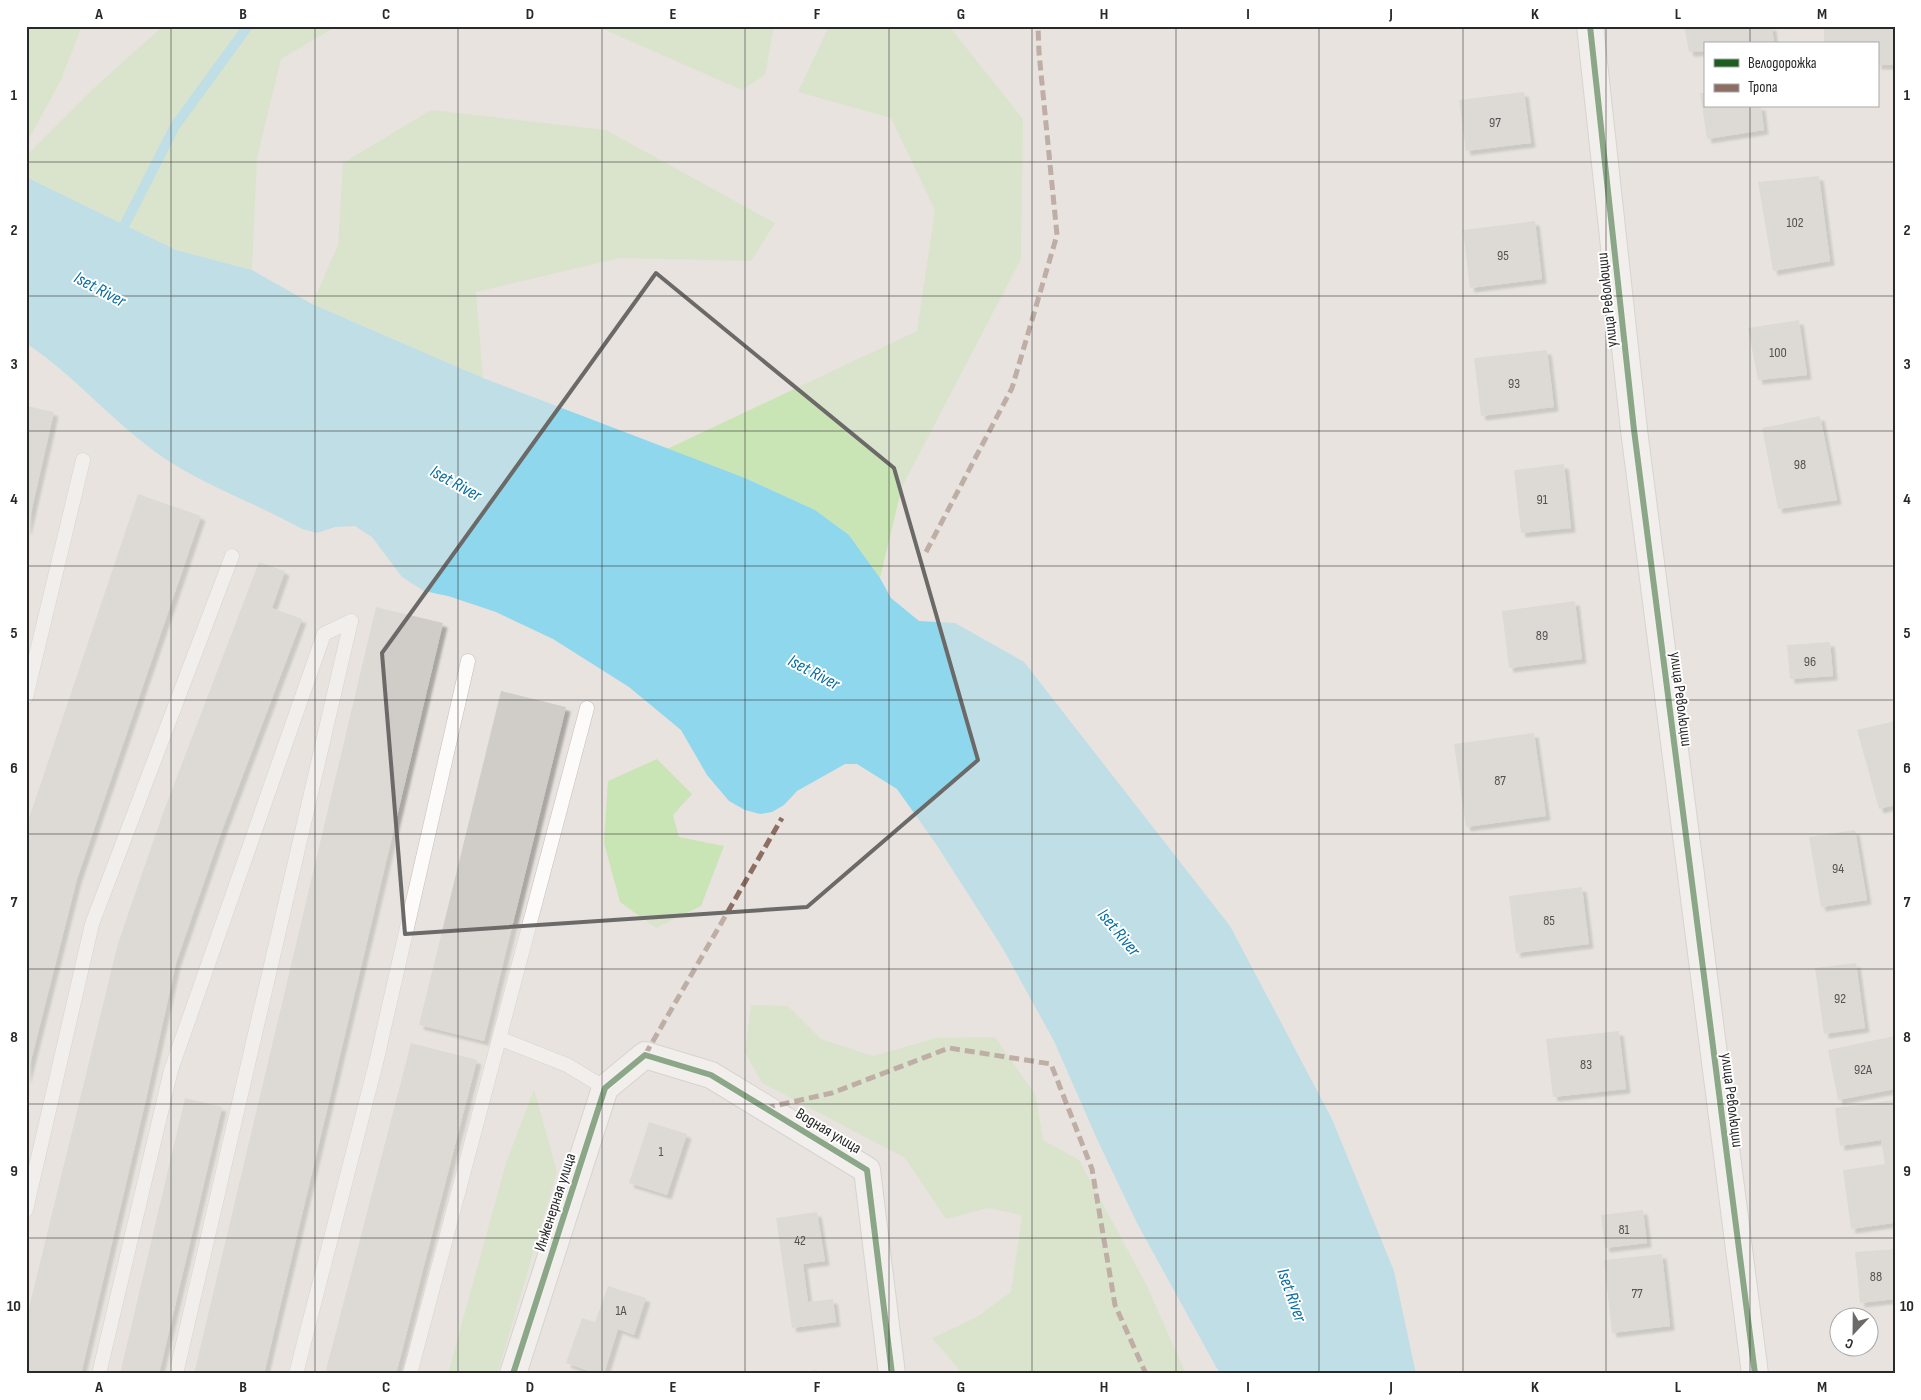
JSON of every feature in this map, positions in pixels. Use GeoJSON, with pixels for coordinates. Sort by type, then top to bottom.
{"type":"FeatureCollection","features":[{"type":"Feature","properties":{"kind":"street","name":"улица Революции"},"geometry":{"type":"LineString","coordinates":[[1590,26],[1634,430],[1755,1374]]}},
{"type":"Feature","properties":{"kind":"street","name":"Водная улица"},"geometry":{"type":"LineString","coordinates":[[605,1088],[645,1055],[710,1075],[868,1170],[892,1374]]}},
{"type":"Feature","properties":{"kind":"street","name":"Инженерная улица"},"geometry":{"type":"LineString","coordinates":[[513,1374],[605,1088]]}},
{"type":"Feature","properties":{"kind":"lane"},"geometry":{"type":"LineString","coordinates":[[26,697],[83,460]]}},
{"type":"Feature","properties":{"kind":"lane"},"geometry":{"type":"LineString","coordinates":[[26,1210],[92,924],[232,556]]}},
{"type":"Feature","properties":{"kind":"lane"},"geometry":{"type":"LineString","coordinates":[[99,1374],[171,1070],[324,634],[351,621],[176,1374]]}},
{"type":"Feature","properties":{"kind":"lane"},"geometry":{"type":"LineString","coordinates":[[296,1374],[376,1063],[468,661]]}},
{"type":"Feature","properties":{"kind":"lane"},"geometry":{"type":"LineString","coordinates":[[410,1374],[588,708]]}},
{"type":"Feature","properties":{"kind":"lane"},"geometry":{"type":"LineString","coordinates":[[501,1039],[566,1065],[605,1088]]}},
{"type":"Feature","properties":{"kind":"highlighted area"},"geometry":{"type":"Polygon","coordinates":[[[656,273],[894,468],[978,760],[807,907],[405,934],[382,653],[656,273]]]}},
{"type":"Feature","properties":{"kind":"green space"},"geometry":{"type":"Polygon","coordinates":[[[26,26],[82,26],[60,82],[26,144],[26,26]]]}},
{"type":"Feature","properties":{"kind":"green space"},"geometry":{"type":"Polygon","coordinates":[[[163,26],[337,26],[281,59],[257,158],[252,270],[176,250],[26,177],[26,156],[93,89],[163,26]]]}},
{"type":"Feature","properties":{"kind":"green space"},"geometry":{"type":"Polygon","coordinates":[[[590,26],[774,26],[765,75],[742,90],[605,30],[590,26]]]}},
{"type":"Feature","properties":{"kind":"green space"},"geometry":{"type":"Polygon","coordinates":[[[829,26],[949,26],[1023,119],[1021,259],[902,487],[880,578],[849,535],[815,510],[745,478],[667,449],[917,331],[935,210],[891,118],[798,92],[829,26]]]}},
{"type":"Feature","properties":{"kind":"green space"},"geometry":{"type":"Polygon","coordinates":[[[431,110],[606,130],[775,223],[751,261],[620,258],[476,292],[483,378],[312,304],[338,245],[343,163],[431,110]]]}},
{"type":"Feature","properties":{"kind":"green space"},"geometry":{"type":"Polygon","coordinates":[[[657,759],[692,794],[673,815],[679,837],[724,846],[701,906],[656,928],[620,902],[604,843],[608,781],[657,759]]]}},
{"type":"Feature","properties":{"kind":"green space"},"geometry":{"type":"Polygon","coordinates":[[[751,1005],[788,1006],[821,1039],[873,1056],[936,1038],[995,1037],[1036,1096],[1043,1140],[1079,1160],[1146,1284],[1186,1374],[963,1374],[932,1338],[977,1317],[1011,1292],[1022,1215],[988,1208],[946,1219],[905,1158],[762,1083],[745,1052],[751,1005]]]}},
{"type":"Feature","properties":{"kind":"green space"},"geometry":{"type":"Polygon","coordinates":[[[534,1089],[557,1172],[498,1372],[496,1374],[448,1374],[506,1163],[534,1089]]]}},
{"type":"Feature","properties":{"kind":"water","name":"Iset River"},"geometry":{"type":"Polygon","coordinates":[[[26,177],[176,250],[252,270],[312,304],[483,378],[745,478],[815,510],[849,535],[880,578],[891,598],[919,621],[955,623],[1024,662],[1230,926],[1332,1119],[1394,1271],[1416,1374],[1220,1374],[1137,1223],[1097,1139],[1054,1041],[1002,947],[936,844],[897,789],[857,764],[845,764],[797,791],[784,805],[772,812],[760,814],[745,810],[729,801],[707,775],[681,730],[629,687],[553,639],[496,612],[448,596],[424,591],[402,577],[372,537],[355,526],[335,527],[317,533],[302,529],[225,492],[180,468],[159,454],[120,423],[65,373],[26,343],[26,177]]]}},
{"type":"Feature","properties":{"kind":"building"},"geometry":{"type":"Polygon","coordinates":[[[1684,26],[1772,26],[1774,42],[1704,42],[1704,51],[1689,52],[1684,26]]]}},
{"type":"Feature","properties":{"kind":"building"},"geometry":{"type":"Polygon","coordinates":[[[1824,26],[1895,26],[1895,65],[1878,65],[1878,42],[1824,42],[1824,26]]]}},
{"type":"Feature","properties":{"kind":"building"},"geometry":{"type":"Polygon","coordinates":[[[1524,92],[1531,143],[1466,151],[1459,100],[1524,92]]]}},
{"type":"Feature","properties":{"kind":"building"},"geometry":{"type":"Polygon","coordinates":[[[1700,93],[1704,93],[1704,108],[1761,108],[1764,130],[1707,139],[1700,93]]]}},
{"type":"Feature","properties":{"kind":"building"},"geometry":{"type":"Polygon","coordinates":[[[1819,176],[1830,261],[1773,271],[1758,182],[1819,176]]]}},
{"type":"Feature","properties":{"kind":"building"},"geometry":{"type":"Polygon","coordinates":[[[1535,221],[1542,279],[1470,288],[1463,230],[1535,221]]]}},
{"type":"Feature","properties":{"kind":"building"},"geometry":{"type":"Polygon","coordinates":[[[1799,320],[1807,375],[1758,380],[1748,328],[1799,320]]]}},
{"type":"Feature","properties":{"kind":"building"},"geometry":{"type":"Polygon","coordinates":[[[1547,350],[1554,407],[1481,416],[1474,358],[1547,350]]]}},
{"type":"Feature","properties":{"kind":"building"},"geometry":{"type":"Polygon","coordinates":[[[27,406],[54,412],[26,530],[27,406]]]}},
{"type":"Feature","properties":{"kind":"building"},"geometry":{"type":"Polygon","coordinates":[[[1820,416],[1837,500],[1778,509],[1762,428],[1820,416]]]}},
{"type":"Feature","properties":{"kind":"building"},"geometry":{"type":"Polygon","coordinates":[[[1564,464],[1571,528],[1521,533],[1514,470],[1564,464]]]}},
{"type":"Feature","properties":{"kind":"building"},"geometry":{"type":"Polygon","coordinates":[[[138,494],[201,516],[77,879],[26,1080],[26,827],[138,494]]]}},
{"type":"Feature","properties":{"kind":"building"},"geometry":{"type":"Polygon","coordinates":[[[259,562],[285,571],[272,608],[302,619],[221,833],[176,963],[81,1374],[26,1374],[26,1320],[118,943],[163,813],[259,562]]]}},
{"type":"Feature","properties":{"kind":"building"},"geometry":{"type":"Polygon","coordinates":[[[1575,601],[1582,659],[1509,668],[1502,611],[1575,601]]]}},
{"type":"Feature","properties":{"kind":"building"},"geometry":{"type":"Polygon","coordinates":[[[376,607],[443,623],[264,1374],[194,1374],[376,607]]]}},
{"type":"Feature","properties":{"kind":"building"},"geometry":{"type":"Polygon","coordinates":[[[1830,642],[1833,676],[1790,679],[1787,645],[1830,642]]]}},
{"type":"Feature","properties":{"kind":"building"},"geometry":{"type":"Polygon","coordinates":[[[501,691],[566,707],[484,1041],[419,1025],[501,691]]]}},
{"type":"Feature","properties":{"kind":"building"},"geometry":{"type":"Polygon","coordinates":[[[1895,721],[1895,805],[1879,809],[1857,730],[1895,721]]]}},
{"type":"Feature","properties":{"kind":"building"},"geometry":{"type":"Polygon","coordinates":[[[1534,733],[1546,816],[1466,827],[1454,744],[1534,733]]]}},
{"type":"Feature","properties":{"kind":"building"},"geometry":{"type":"Polygon","coordinates":[[[1855,830],[1867,900],[1821,907],[1809,837],[1855,830]]]}},
{"type":"Feature","properties":{"kind":"building"},"geometry":{"type":"Polygon","coordinates":[[[1582,887],[1589,944],[1516,953],[1509,896],[1582,887]]]}},
{"type":"Feature","properties":{"kind":"building"},"geometry":{"type":"Polygon","coordinates":[[[1856,963],[1865,1028],[1824,1034],[1815,968],[1856,963]]]}},
{"type":"Feature","properties":{"kind":"building"},"geometry":{"type":"Polygon","coordinates":[[[1619,1031],[1626,1089],[1553,1097],[1546,1039],[1619,1031]]]}},
{"type":"Feature","properties":{"kind":"building"},"geometry":{"type":"Polygon","coordinates":[[[1895,1036],[1895,1089],[1838,1100],[1828,1050],[1895,1036]]]}},
{"type":"Feature","properties":{"kind":"building"},"geometry":{"type":"Polygon","coordinates":[[[411,1043],[477,1060],[396,1374],[325,1374],[411,1043]]]}},
{"type":"Feature","properties":{"kind":"building"},"geometry":{"type":"Polygon","coordinates":[[[185,1098],[222,1107],[159,1374],[120,1374],[185,1098]]]}},
{"type":"Feature","properties":{"kind":"building"},"geometry":{"type":"Polygon","coordinates":[[[1895,1100],[1893,1223],[1851,1229],[1843,1170],[1885,1164],[1881,1140],[1840,1146],[1835,1108],[1895,1100]]]}},
{"type":"Feature","properties":{"kind":"building"},"geometry":{"type":"Polygon","coordinates":[[[649,1122],[687,1134],[667,1195],[629,1183],[649,1122]]]}},
{"type":"Feature","properties":{"kind":"building"},"geometry":{"type":"Polygon","coordinates":[[[1643,1210],[1647,1243],[1605,1248],[1601,1215],[1643,1210]]]}},
{"type":"Feature","properties":{"kind":"building"},"geometry":{"type":"Polygon","coordinates":[[[817,1212],[825,1261],[803,1264],[808,1302],[833,1299],[836,1322],[792,1328],[776,1218],[817,1212]]]}},
{"type":"Feature","properties":{"kind":"building"},"geometry":{"type":"Polygon","coordinates":[[[1895,1249],[1895,1299],[1860,1303],[1855,1252],[1895,1249]]]}},
{"type":"Feature","properties":{"kind":"building"},"geometry":{"type":"Polygon","coordinates":[[[1662,1254],[1670,1326],[1612,1333],[1604,1260],[1662,1254]]]}},
{"type":"Feature","properties":{"kind":"building"},"geometry":{"type":"Polygon","coordinates":[[[608,1286],[646,1298],[634,1335],[618,1329],[604,1374],[597,1374],[566,1363],[582,1318],[595,1322],[608,1286]]]}},
{"type":"Feature","properties":{"kind":"building"},"geometry":{"type":"Polygon","coordinates":[[[817,1370],[818,1374],[797,1374],[797,1373],[817,1370]]]}},
{"type":"Feature","properties":{"kind":"waterway"},"geometry":{"type":"LineString","coordinates":[[118,238],[175,126],[248,26]]}},
{"type":"Feature","properties":{"kind":"marked path"},"geometry":{"type":"LineString","coordinates":[[926,552],[1012,388],[1057,235],[1038,26]]}},
{"type":"Feature","properties":{"kind":"marked path"},"geometry":{"type":"LineString","coordinates":[[645,1055],[782,818]]}},
{"type":"Feature","properties":{"kind":"marked path"},"geometry":{"type":"LineString","coordinates":[[765,1108],[832,1093],[949,1048],[1051,1064],[1092,1169],[1115,1305],[1146,1374]]}},
{"type":"Feature","properties":{"kind":"cycle path"},"geometry":{"type":"LineString","coordinates":[[1590,26],[1634,430],[1755,1374]]}},
{"type":"Feature","properties":{"kind":"cycle path"},"geometry":{"type":"LineString","coordinates":[[513,1374],[605,1088],[645,1055],[711,1075],[867,1170],[892,1374]]}}]}
